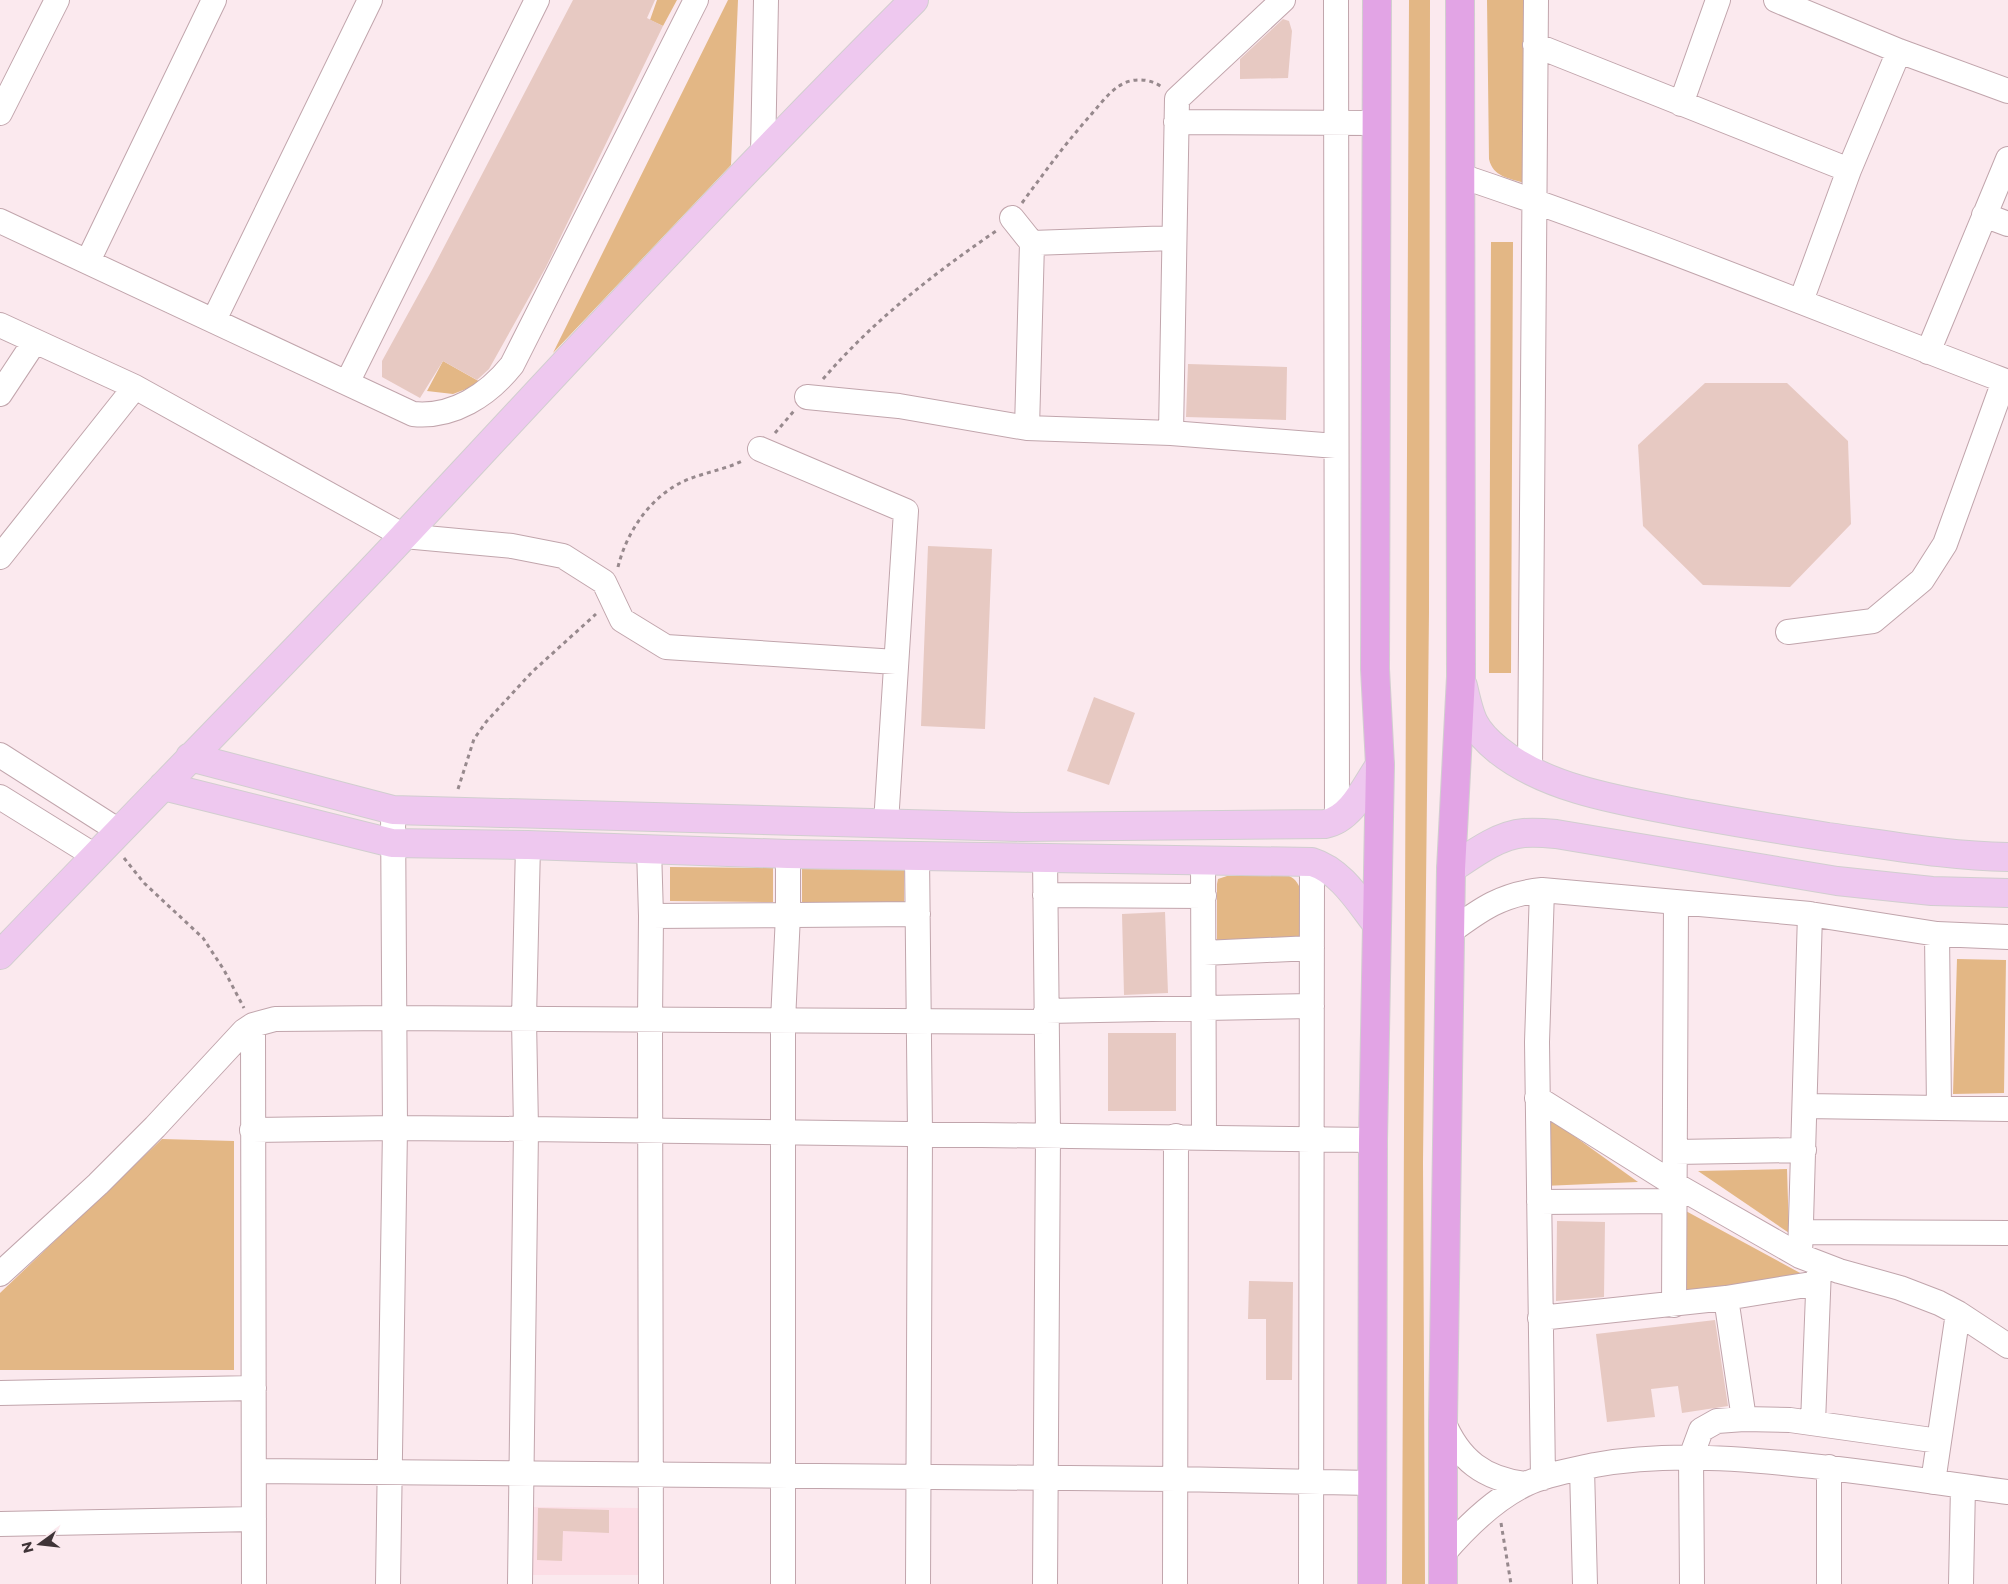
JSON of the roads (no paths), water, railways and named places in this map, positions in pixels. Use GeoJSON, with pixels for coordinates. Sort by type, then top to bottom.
{"type":"FeatureCollection","features":[{"type":"Feature","properties":{"kind":"highway"},"geometry":{"type":"LineString","coordinates":[[1372,1584],[1373,1140],[1380,765],[1375,669],[1377,0]]}},
{"type":"Feature","properties":{"kind":"highway"},"geometry":{"type":"LineString","coordinates":[[1443,1584],[1443,1421],[1451,869],[1461,677],[1460,0]]}},
{"type":"Feature","properties":{"kind":"main road"},"geometry":{"type":"LineString","coordinates":[[0,955],[225,724],[908,3]]}},
{"type":"Feature","properties":{"kind":"main road"},"geometry":{"type":"LineString","coordinates":[[1461,677],[1470,716],[1480,732],[1499,750],[1530,769],[1566,786],[1641,804],[1779,830],[1935,852],[2008,858]]}},
{"type":"Feature","properties":{"kind":"main road"},"geometry":{"type":"LineString","coordinates":[[190,758],[393,810],[1021,827],[1319,825],[1337,821],[1349,811],[1380,765]]}},
{"type":"Feature","properties":{"kind":"main road"},"geometry":{"type":"LineString","coordinates":[[163,786],[392,843],[649,848],[788,854],[1312,862],[1331,870],[1340,878],[1376,923]]}},
{"type":"Feature","properties":{"kind":"main road"},"geometry":{"type":"LineString","coordinates":[[1451,869],[1496,842],[1510,836],[1524,833],[1548,834],[1837,881],[1932,890],[2008,893]]}},
{"type":"Feature","properties":{"kind":"main road"},"geometry":{"type":"LineString","coordinates":[[1932,890],[1935,852]]}},
{"type":"Feature","properties":{"kind":"street"},"geometry":{"type":"LineString","coordinates":[[0,113],[57,0]]}},
{"type":"Feature","properties":{"kind":"street"},"geometry":{"type":"LineString","coordinates":[[88,262],[214,0]]}},
{"type":"Feature","properties":{"kind":"street"},"geometry":{"type":"LineString","coordinates":[[214,320],[370,0]]}},
{"type":"Feature","properties":{"kind":"street"},"geometry":{"type":"LineString","coordinates":[[347,383],[537,0]]}},
{"type":"Feature","properties":{"kind":"street"},"geometry":{"type":"LineString","coordinates":[[0,221],[413,414],[435,415],[454,410],[463,406],[503,377],[512,365],[696,0]]}},
{"type":"Feature","properties":{"kind":"street"},"geometry":{"type":"LineString","coordinates":[[763,155],[766,0]]}},
{"type":"Feature","properties":{"kind":"street"},"geometry":{"type":"LineString","coordinates":[[1171,433],[1176,111],[1283,0]]}},
{"type":"Feature","properties":{"kind":"street"},"geometry":{"type":"LineString","coordinates":[[1336,0],[1337,821]]}},
{"type":"Feature","properties":{"kind":"street"},"geometry":{"type":"LineString","coordinates":[[1530,769],[1536,201],[1536,0]]}},
{"type":"Feature","properties":{"kind":"street"},"geometry":{"type":"LineString","coordinates":[[1681,104],[1718,0]]}},
{"type":"Feature","properties":{"kind":"street"},"geometry":{"type":"LineString","coordinates":[[1776,0],[1899,51],[2008,92]]}},
{"type":"Feature","properties":{"kind":"street"},"geometry":{"type":"LineString","coordinates":[[1535,45],[1850,170]]}},
{"type":"Feature","properties":{"kind":"street"},"geometry":{"type":"LineString","coordinates":[[1800,301],[1850,170],[1899,51]]}},
{"type":"Feature","properties":{"kind":"street"},"geometry":{"type":"LineString","coordinates":[[1176,111],[1336,124],[1377,123]]}},
{"type":"Feature","properties":{"kind":"street"},"geometry":{"type":"LineString","coordinates":[[1928,352],[2008,159]]}},
{"type":"Feature","properties":{"kind":"street"},"geometry":{"type":"LineString","coordinates":[[1461,176],[1536,201],[1800,301],[2006,382],[1945,544],[1922,580],[1873,621],[1788,632]]}},
{"type":"Feature","properties":{"kind":"street"},"geometry":{"type":"LineString","coordinates":[[1984,215],[2008,224]]}},
{"type":"Feature","properties":{"kind":"street"},"geometry":{"type":"LineString","coordinates":[[1012,218],[1032,243],[1027,428]]}},
{"type":"Feature","properties":{"kind":"street"},"geometry":{"type":"LineString","coordinates":[[1032,243],[1174,238]]}},
{"type":"Feature","properties":{"kind":"street"},"geometry":{"type":"LineString","coordinates":[[0,325],[135,387],[404,536],[512,546],[563,556],[604,582],[622,620],[666,647],[896,662]]}},
{"type":"Feature","properties":{"kind":"street"},"geometry":{"type":"LineString","coordinates":[[0,394],[35,342]]}},
{"type":"Feature","properties":{"kind":"street"},"geometry":{"type":"LineString","coordinates":[[0,557],[135,387]]}},
{"type":"Feature","properties":{"kind":"street"},"geometry":{"type":"LineString","coordinates":[[807,397],[899,406],[1027,428],[1171,433],[1336,446]]}},
{"type":"Feature","properties":{"kind":"street"},"geometry":{"type":"LineString","coordinates":[[760,448],[906,511],[886,823]]}},
{"type":"Feature","properties":{"kind":"street"},"geometry":{"type":"LineString","coordinates":[[0,755],[108,842]]}},
{"type":"Feature","properties":{"kind":"street"},"geometry":{"type":"LineString","coordinates":[[0,797],[108,842]]}},
{"type":"Feature","properties":{"kind":"street"},"geometry":{"type":"LineString","coordinates":[[388,1584],[395,1128],[393,810]]}},
{"type":"Feature","properties":{"kind":"street"},"geometry":{"type":"LineString","coordinates":[[520,1584],[526,1129],[524,1019],[528,845]]}},
{"type":"Feature","properties":{"kind":"street"},"geometry":{"type":"LineString","coordinates":[[649,848],[651,916],[651,1584]]}},
{"type":"Feature","properties":{"kind":"street"},"geometry":{"type":"LineString","coordinates":[[784,1584],[782,1132],[788,854]]}},
{"type":"Feature","properties":{"kind":"street"},"geometry":{"type":"LineString","coordinates":[[917,856],[920,1133],[918,1584]]}},
{"type":"Feature","properties":{"kind":"street"},"geometry":{"type":"LineString","coordinates":[[1045,857],[1048,1135],[1045,1584]]}},
{"type":"Feature","properties":{"kind":"street"},"geometry":{"type":"LineString","coordinates":[[1203,860],[1204,1137]]}},
{"type":"Feature","properties":{"kind":"street"},"geometry":{"type":"LineString","coordinates":[[1311,1584],[1312,862]]}},
{"type":"Feature","properties":{"kind":"street"},"geometry":{"type":"LineString","coordinates":[[1450,932],[1490,904],[1524,892],[1542,890],[1810,914],[1937,934],[2008,937]]}},
{"type":"Feature","properties":{"kind":"street"},"geometry":{"type":"LineString","coordinates":[[1534,1481],[1540,1318],[1538,990],[1542,890]]}},
{"type":"Feature","properties":{"kind":"street"},"geometry":{"type":"LineString","coordinates":[[1045,895],[1204,896]]}},
{"type":"Feature","properties":{"kind":"street"},"geometry":{"type":"LineString","coordinates":[[1674,1305],[1676,902]]}},
{"type":"Feature","properties":{"kind":"street"},"geometry":{"type":"LineString","coordinates":[[651,916],[918,914]]}},
{"type":"Feature","properties":{"kind":"street"},"geometry":{"type":"LineString","coordinates":[[1810,914],[1801,1232],[1813,1268],[1813,1423]]}},
{"type":"Feature","properties":{"kind":"street"},"geometry":{"type":"LineString","coordinates":[[1937,934],[1939,1108]]}},
{"type":"Feature","properties":{"kind":"street"},"geometry":{"type":"LineString","coordinates":[[1204,953],[1312,948]]}},
{"type":"Feature","properties":{"kind":"street"},"geometry":{"type":"LineString","coordinates":[[0,1274],[98,1184],[155,1127],[236,1039],[253,1025],[275,1019],[393,1018],[918,1022],[1204,1008],[1312,1006]]}},
{"type":"Feature","properties":{"kind":"street"},"geometry":{"type":"LineString","coordinates":[[253,1025],[254,1584]]}},
{"type":"Feature","properties":{"kind":"street"},"geometry":{"type":"LineString","coordinates":[[1538,1098],[1674,1192],[1813,1268],[1900,1288],[1939,1303],[1958,1313],[2008,1346]]}},
{"type":"Feature","properties":{"kind":"street"},"geometry":{"type":"LineString","coordinates":[[1805,1106],[2008,1108]]}},
{"type":"Feature","properties":{"kind":"street"},"geometry":{"type":"LineString","coordinates":[[252,1130],[395,1128],[650,1130],[1373,1140]]}},
{"type":"Feature","properties":{"kind":"street"},"geometry":{"type":"LineString","coordinates":[[1175,1584],[1176,1136]]}},
{"type":"Feature","properties":{"kind":"street"},"geometry":{"type":"LineString","coordinates":[[1675,1152],[1804,1150]]}},
{"type":"Feature","properties":{"kind":"street"},"geometry":{"type":"LineString","coordinates":[[1539,1202],[1674,1192]]}},
{"type":"Feature","properties":{"kind":"street"},"geometry":{"type":"LineString","coordinates":[[1801,1232],[2008,1233]]}},
{"type":"Feature","properties":{"kind":"street"},"geometry":{"type":"LineString","coordinates":[[1540,1318],[1726,1298],[1813,1268]]}},
{"type":"Feature","properties":{"kind":"street"},"geometry":{"type":"LineString","coordinates":[[1726,1298],[1744,1419]]}},
{"type":"Feature","properties":{"kind":"street"},"geometry":{"type":"LineString","coordinates":[[1933,1482],[1958,1313]]}},
{"type":"Feature","properties":{"kind":"street"},"geometry":{"type":"LineString","coordinates":[[0,1393],[254,1388]]}},
{"type":"Feature","properties":{"kind":"street"},"geometry":{"type":"LineString","coordinates":[[1692,1584],[1691,1457],[1701,1430],[1717,1421],[1744,1419],[1790,1420],[1939,1441]]}},
{"type":"Feature","properties":{"kind":"street"},"geometry":{"type":"LineString","coordinates":[[1443,1421],[1455,1446],[1475,1467],[1499,1479],[1534,1481]]}},
{"type":"Feature","properties":{"kind":"street"},"geometry":{"type":"LineString","coordinates":[[1443,1554],[1483,1513],[1534,1481],[1582,1468],[1618,1461],[1691,1457],[1829,1467],[2008,1492]]}},
{"type":"Feature","properties":{"kind":"street"},"geometry":{"type":"LineString","coordinates":[[1829,1467],[1829,1584]]}},
{"type":"Feature","properties":{"kind":"street"},"geometry":{"type":"LineString","coordinates":[[1582,1468],[1585,1584]]}},
{"type":"Feature","properties":{"kind":"street"},"geometry":{"type":"LineString","coordinates":[[255,1471],[1175,1479],[1372,1483]]}},
{"type":"Feature","properties":{"kind":"street"},"geometry":{"type":"LineString","coordinates":[[1961,1584],[1963,1486]]}},
{"type":"Feature","properties":{"kind":"street"},"geometry":{"type":"LineString","coordinates":[[0,1524],[254,1519]]}}]}
